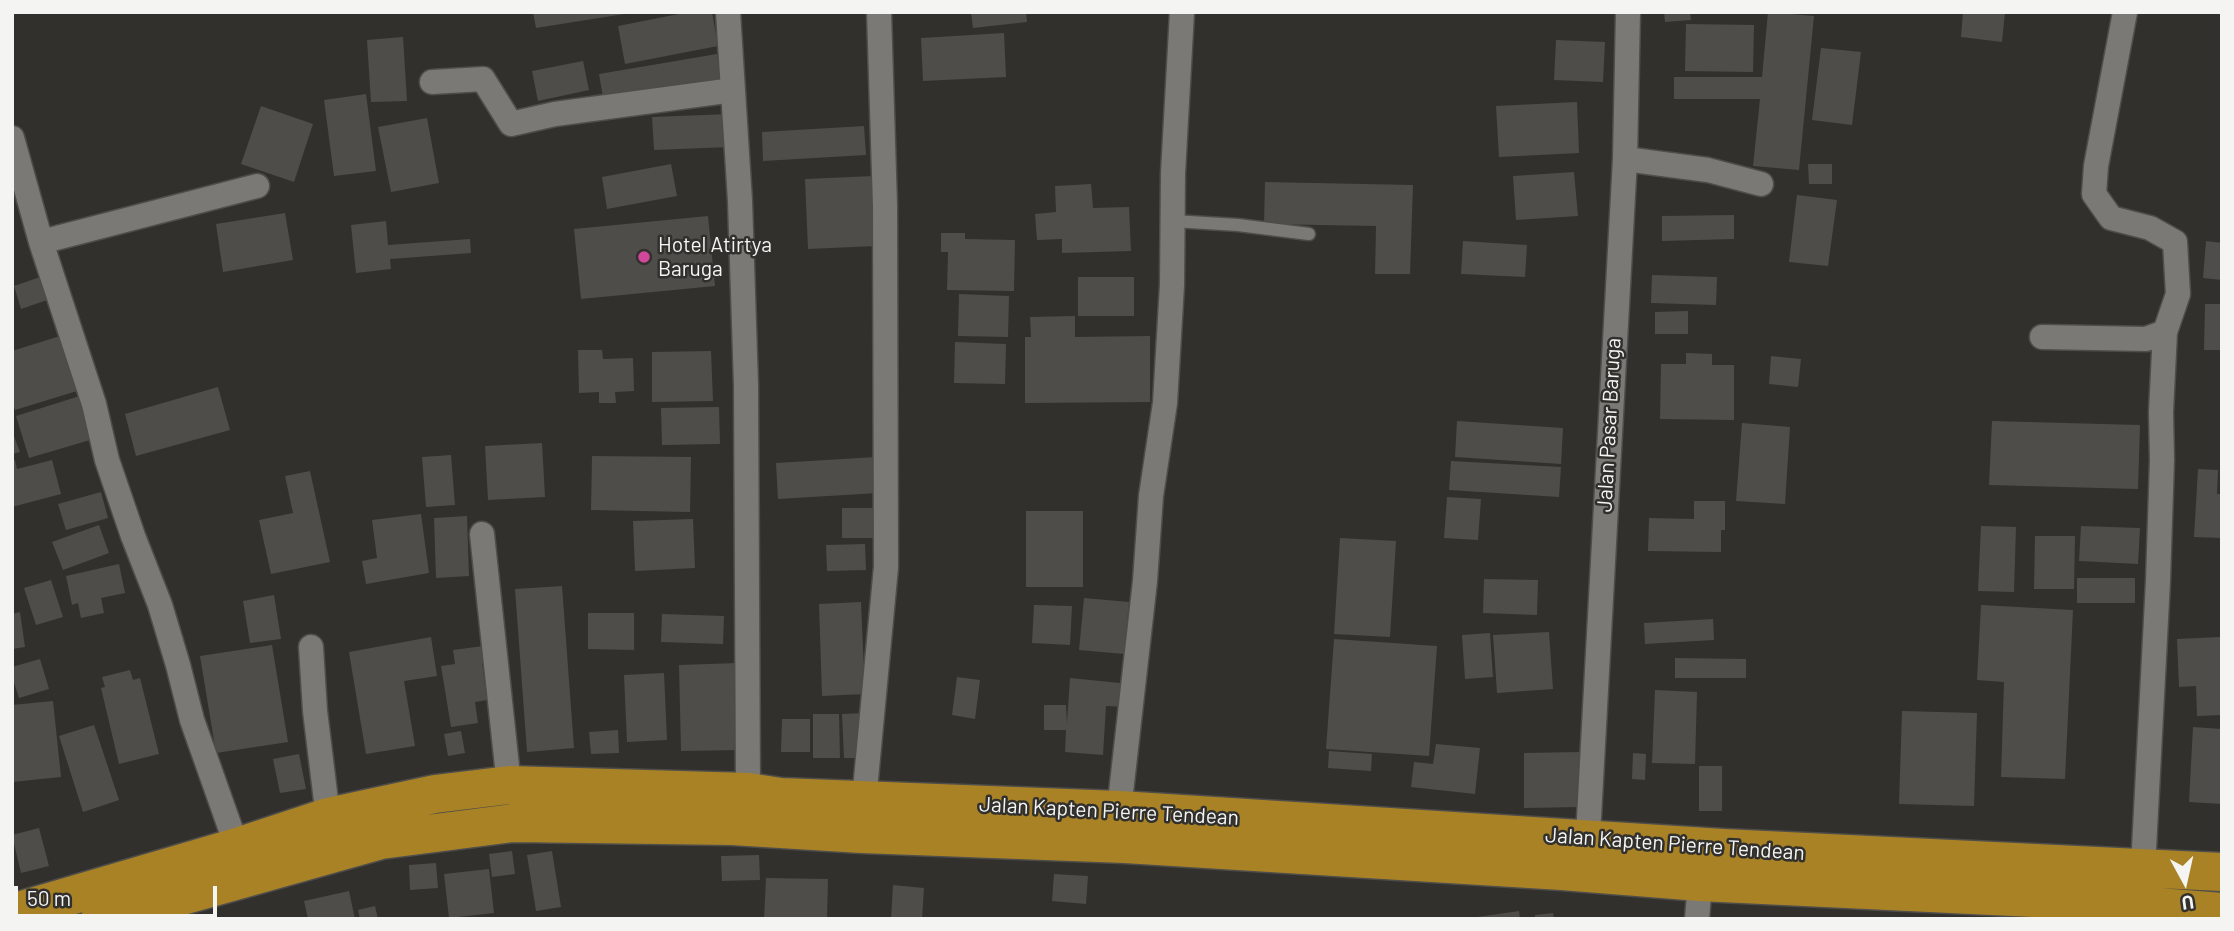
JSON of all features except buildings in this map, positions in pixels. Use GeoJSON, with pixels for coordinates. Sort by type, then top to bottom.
{"type":"FeatureCollection","features":[{"type":"Feature","properties":{"kind":"highway","name":"Jalan Kapten Pierre Tendean"},"geometry":{"type":"LineString","coordinates":[[12,913],[237,847],[328,817],[435,794],[509,785],[748,792],[780,797],[1119,810],[1587,856],[1698,901],[2055,899],[2222,912]]}},
{"type":"Feature","properties":{"kind":"highway","name":"Jalan Kapten Pierre Tendean"},"geometry":{"type":"LineString","coordinates":[[100,919],[381,840],[513,823],[732,825],[862,834],[1196,848],[1587,856],[1723,848],[2222,872]]}},
{"type":"Feature","properties":{"kind":"street"},"geometry":{"type":"LineString","coordinates":[[728,12],[740,201],[746,385],[748,792]]}},
{"type":"Feature","properties":{"kind":"street"},"geometry":{"type":"LineString","coordinates":[[864,800],[886,567],[885,206],[879,12]]}},
{"type":"Feature","properties":{"kind":"street"},"geometry":{"type":"LineString","coordinates":[[1119,810],[1145,581],[1151,496],[1165,402],[1182,12]]}},
{"type":"Feature","properties":{"kind":"street","name":"Jalan Pasar Baruga"},"geometry":{"type":"LineString","coordinates":[[1587,856],[1625,159],[1628,12]]}},
{"type":"Feature","properties":{"kind":"street"},"geometry":{"type":"LineString","coordinates":[[2125,12],[2096,166],[2094,194],[2111,218],[2150,228],[2175,242],[2178,294],[2165,332],[2158,581],[2143,867]]}},
{"type":"Feature","properties":{"kind":"street"},"geometry":{"type":"LineString","coordinates":[[432,82],[483,79],[512,124],[555,114],[733,90]]}},
{"type":"Feature","properties":{"kind":"street"},"geometry":{"type":"LineString","coordinates":[[12,138],[41,242],[94,404],[107,460],[160,605],[192,720],[237,847]]}},
{"type":"Feature","properties":{"kind":"street"},"geometry":{"type":"LineString","coordinates":[[1625,159],[1708,170],[1761,184]]}},
{"type":"Feature","properties":{"kind":"street"},"geometry":{"type":"LineString","coordinates":[[41,242],[257,186]]}},
{"type":"Feature","properties":{"kind":"street"},"geometry":{"type":"LineString","coordinates":[[2042,337],[2146,339],[2165,332]]}},
{"type":"Feature","properties":{"kind":"street"},"geometry":{"type":"LineString","coordinates":[[482,534],[509,785]]}},
{"type":"Feature","properties":{"kind":"street"},"geometry":{"type":"LineString","coordinates":[[312,648],[315,711],[328,817]]}},
{"type":"Feature","properties":{"kind":"lane"},"geometry":{"type":"LineString","coordinates":[[1173,222],[1238,225],[1310,234]]}},
{"type":"Feature","properties":{"kind":"place","name":"Hotel Atirtya Baruga"},"geometry":{"type":"Point","coordinates":[644,257]}}]}
